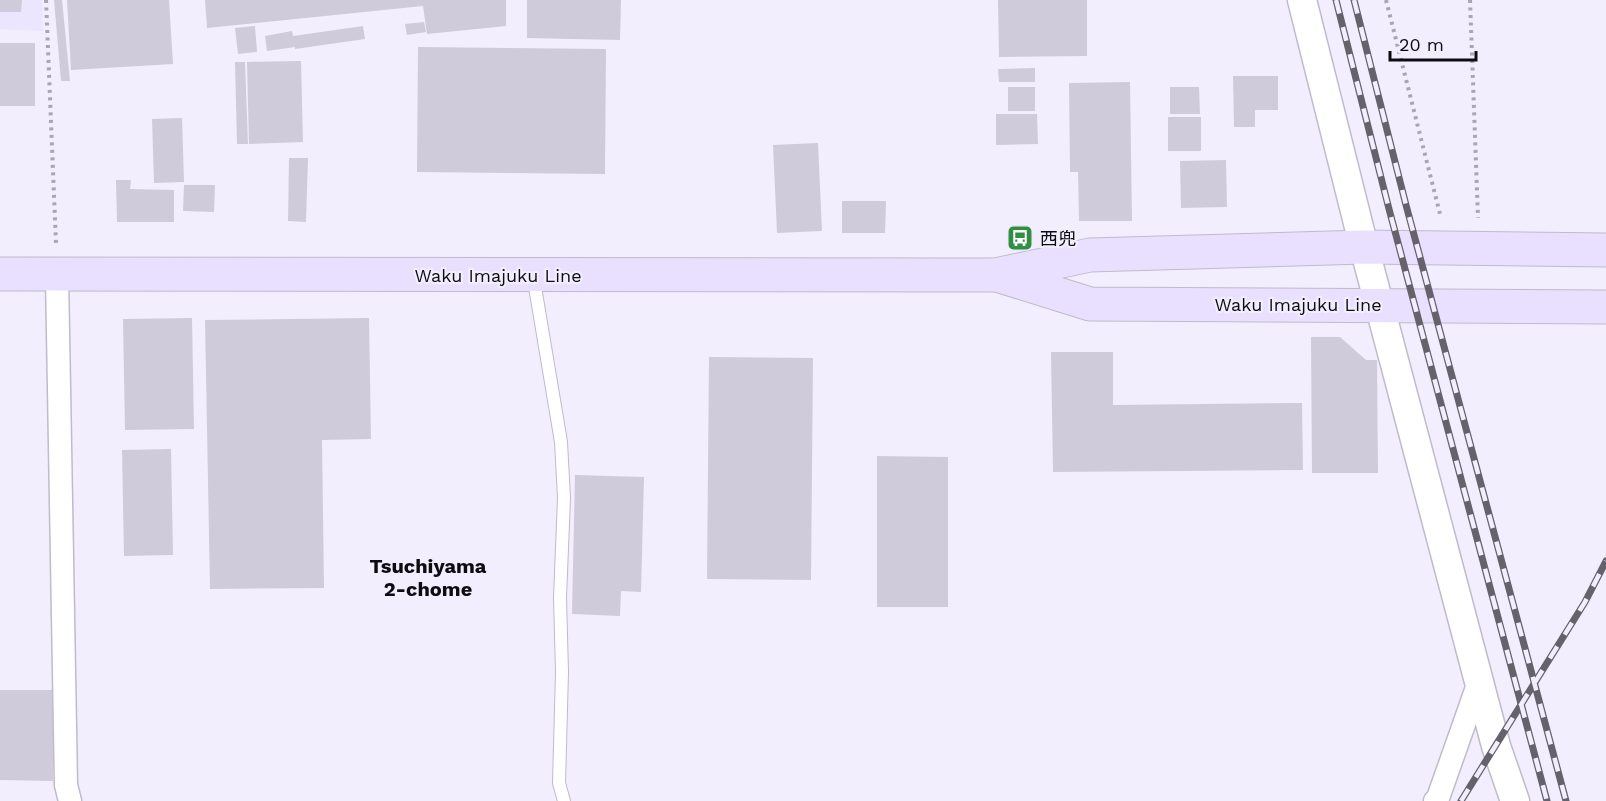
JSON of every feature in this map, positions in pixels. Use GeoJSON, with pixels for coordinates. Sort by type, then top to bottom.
{"type":"FeatureCollection","features":[{"type":"Feature","properties":{"kind":"main road","name":"Waku Imajuku Line"},"geometry":{"type":"LineString","coordinates":[[0,274],[995,275],[1090,255],[1364,247],[1606,250]]}},
{"type":"Feature","properties":{"kind":"main road","name":"Waku Imajuku Line"},"geometry":{"type":"LineString","coordinates":[[995,275],[1090,304],[1606,307]]}},
{"type":"Feature","properties":{"kind":"street"},"geometry":{"type":"LineString","coordinates":[[1302,0],[1379,305],[1496,746],[1515,801]]}},
{"type":"Feature","properties":{"kind":"street"},"geometry":{"type":"LineString","coordinates":[[57,275],[66,785],[70,801]]}},
{"type":"Feature","properties":{"kind":"street"},"geometry":{"type":"LineString","coordinates":[[1435,801],[1480,679]]}},
{"type":"Feature","properties":{"kind":"lane"},"geometry":{"type":"LineString","coordinates":[[533,275],[561,442],[564,498],[560,598],[562,672],[559,783],[564,801]]}},
{"type":"Feature","properties":{"kind":"path"},"geometry":{"type":"LineString","coordinates":[[46,0],[57,275]]}},
{"type":"Feature","properties":{"kind":"path"},"geometry":{"type":"LineString","coordinates":[[1386,0],[1464,249]]}},
{"type":"Feature","properties":{"kind":"path"},"geometry":{"type":"LineString","coordinates":[[1464,249],[1470,0]]}},
{"type":"Feature","properties":{"kind":"shaded area"},"geometry":{"type":"Polygon","coordinates":[[[0,0],[42,0],[43,31],[0,29],[0,0]]]}},
{"type":"Feature","properties":{"kind":"building"},"geometry":{"type":"Polygon","coordinates":[[[0,0],[22,0],[21,12],[0,12],[0,0]]]}},
{"type":"Feature","properties":{"kind":"building"},"geometry":{"type":"Polygon","coordinates":[[[54,0],[62,0],[70,81],[61,81],[54,0]]]}},
{"type":"Feature","properties":{"kind":"building"},"geometry":{"type":"Polygon","coordinates":[[[67,0],[169,0],[173,64],[71,70],[67,0]]]}},
{"type":"Feature","properties":{"kind":"building"},"geometry":{"type":"Polygon","coordinates":[[[205,0],[506,0],[506,26],[427,34],[423,6],[207,28],[205,0]]]}},
{"type":"Feature","properties":{"kind":"building"},"geometry":{"type":"Polygon","coordinates":[[[527,0],[621,0],[620,40],[527,38],[527,0]]]}},
{"type":"Feature","properties":{"kind":"building"},"geometry":{"type":"Polygon","coordinates":[[[998,0],[1087,0],[1087,56],[999,57],[998,0]]]}},
{"type":"Feature","properties":{"kind":"building"},"geometry":{"type":"Polygon","coordinates":[[[424,22],[426,32],[407,35],[405,24],[424,22]]]}},
{"type":"Feature","properties":{"kind":"building"},"geometry":{"type":"Polygon","coordinates":[[[255,26],[257,52],[238,54],[235,28],[255,26]]]}},
{"type":"Feature","properties":{"kind":"building"},"geometry":{"type":"Polygon","coordinates":[[[363,26],[365,39],[267,51],[265,36],[292,31],[293,36],[363,26]]]}},
{"type":"Feature","properties":{"kind":"building"},"geometry":{"type":"Polygon","coordinates":[[[0,43],[35,43],[35,106],[0,106],[0,43]]]}},
{"type":"Feature","properties":{"kind":"building"},"geometry":{"type":"Polygon","coordinates":[[[418,47],[606,49],[605,174],[417,172],[418,47]]]}},
{"type":"Feature","properties":{"kind":"building"},"geometry":{"type":"Polygon","coordinates":[[[301,61],[303,142],[249,144],[247,62],[301,61]]]}},
{"type":"Feature","properties":{"kind":"building"},"geometry":{"type":"Polygon","coordinates":[[[235,62],[245,62],[248,144],[237,144],[235,62]]]}},
{"type":"Feature","properties":{"kind":"building"},"geometry":{"type":"Polygon","coordinates":[[[1035,68],[1035,82],[999,82],[998,69],[1035,68]]]}},
{"type":"Feature","properties":{"kind":"building"},"geometry":{"type":"Polygon","coordinates":[[[1233,76],[1278,76],[1278,110],[1255,110],[1255,127],[1234,127],[1233,76]]]}},
{"type":"Feature","properties":{"kind":"building"},"geometry":{"type":"Polygon","coordinates":[[[1130,82],[1132,221],[1079,221],[1078,172],[1070,172],[1069,83],[1130,82]]]}},
{"type":"Feature","properties":{"kind":"building"},"geometry":{"type":"Polygon","coordinates":[[[1008,87],[1035,87],[1035,111],[1008,111],[1008,87]]]}},
{"type":"Feature","properties":{"kind":"building"},"geometry":{"type":"Polygon","coordinates":[[[1170,87],[1199,87],[1200,114],[1170,114],[1170,87]]]}},
{"type":"Feature","properties":{"kind":"building"},"geometry":{"type":"Polygon","coordinates":[[[996,114],[1037,114],[1038,144],[996,145],[996,114]]]}},
{"type":"Feature","properties":{"kind":"building"},"geometry":{"type":"Polygon","coordinates":[[[1168,117],[1201,117],[1201,151],[1168,151],[1168,117]]]}},
{"type":"Feature","properties":{"kind":"building"},"geometry":{"type":"Polygon","coordinates":[[[182,118],[184,182],[154,183],[152,119],[182,118]]]}},
{"type":"Feature","properties":{"kind":"building"},"geometry":{"type":"Polygon","coordinates":[[[818,143],[822,231],[777,233],[773,145],[818,143]]]}},
{"type":"Feature","properties":{"kind":"building"},"geometry":{"type":"Polygon","coordinates":[[[289,158],[308,158],[306,222],[288,221],[289,158]]]}},
{"type":"Feature","properties":{"kind":"building"},"geometry":{"type":"Polygon","coordinates":[[[1226,160],[1227,207],[1181,208],[1180,161],[1226,160]]]}},
{"type":"Feature","properties":{"kind":"building"},"geometry":{"type":"Polygon","coordinates":[[[116,180],[131,180],[130,189],[174,190],[174,222],[117,222],[116,180]]]}},
{"type":"Feature","properties":{"kind":"building"},"geometry":{"type":"Polygon","coordinates":[[[184,185],[215,185],[214,212],[183,211],[184,185]]]}},
{"type":"Feature","properties":{"kind":"building"},"geometry":{"type":"Polygon","coordinates":[[[842,201],[886,201],[885,233],[842,233],[842,201]]]}},
{"type":"Feature","properties":{"kind":"building"},"geometry":{"type":"Polygon","coordinates":[[[192,318],[194,429],[125,430],[123,319],[192,318]]]}},
{"type":"Feature","properties":{"kind":"building"},"geometry":{"type":"Polygon","coordinates":[[[369,318],[371,439],[322,440],[324,588],[210,589],[205,320],[369,318]]]}},
{"type":"Feature","properties":{"kind":"building"},"geometry":{"type":"Polygon","coordinates":[[[1311,337],[1340,337],[1366,360],[1377,360],[1378,473],[1312,473],[1311,337]]]}},
{"type":"Feature","properties":{"kind":"building"},"geometry":{"type":"Polygon","coordinates":[[[1051,352],[1113,352],[1113,405],[1302,403],[1303,470],[1053,472],[1051,352]]]}},
{"type":"Feature","properties":{"kind":"building"},"geometry":{"type":"Polygon","coordinates":[[[709,357],[813,358],[811,580],[707,579],[709,357]]]}},
{"type":"Feature","properties":{"kind":"building"},"geometry":{"type":"Polygon","coordinates":[[[171,449],[173,555],[124,556],[122,450],[171,449]]]}},
{"type":"Feature","properties":{"kind":"building"},"geometry":{"type":"Polygon","coordinates":[[[877,456],[948,457],[948,607],[877,607],[877,456]]]}},
{"type":"Feature","properties":{"kind":"building"},"geometry":{"type":"Polygon","coordinates":[[[575,475],[644,477],[641,592],[621,591],[620,616],[572,614],[575,475]]]}},
{"type":"Feature","properties":{"kind":"building"},"geometry":{"type":"Polygon","coordinates":[[[0,690],[53,690],[53,781],[0,780],[0,690]]]}},
{"type":"Feature","properties":{"kind":"railway"},"geometry":{"type":"LineString","coordinates":[[1336,0],[1389,209],[1547,801]]}},
{"type":"Feature","properties":{"kind":"railway"},"geometry":{"type":"LineString","coordinates":[[1354,0],[1406,205],[1566,801]]}},
{"type":"Feature","properties":{"kind":"railway"},"geometry":{"type":"LineString","coordinates":[[1461,801],[1585,602],[1606,561]]}},
{"type":"Feature","properties":{"kind":"place","name":"西兜"},"geometry":{"type":"Point","coordinates":[1020,238]}},
{"type":"Feature","properties":{"kind":"district","name":"Tsuchiyama 2-chome"},"geometry":{"type":"Point","coordinates":[428,578]}}]}
